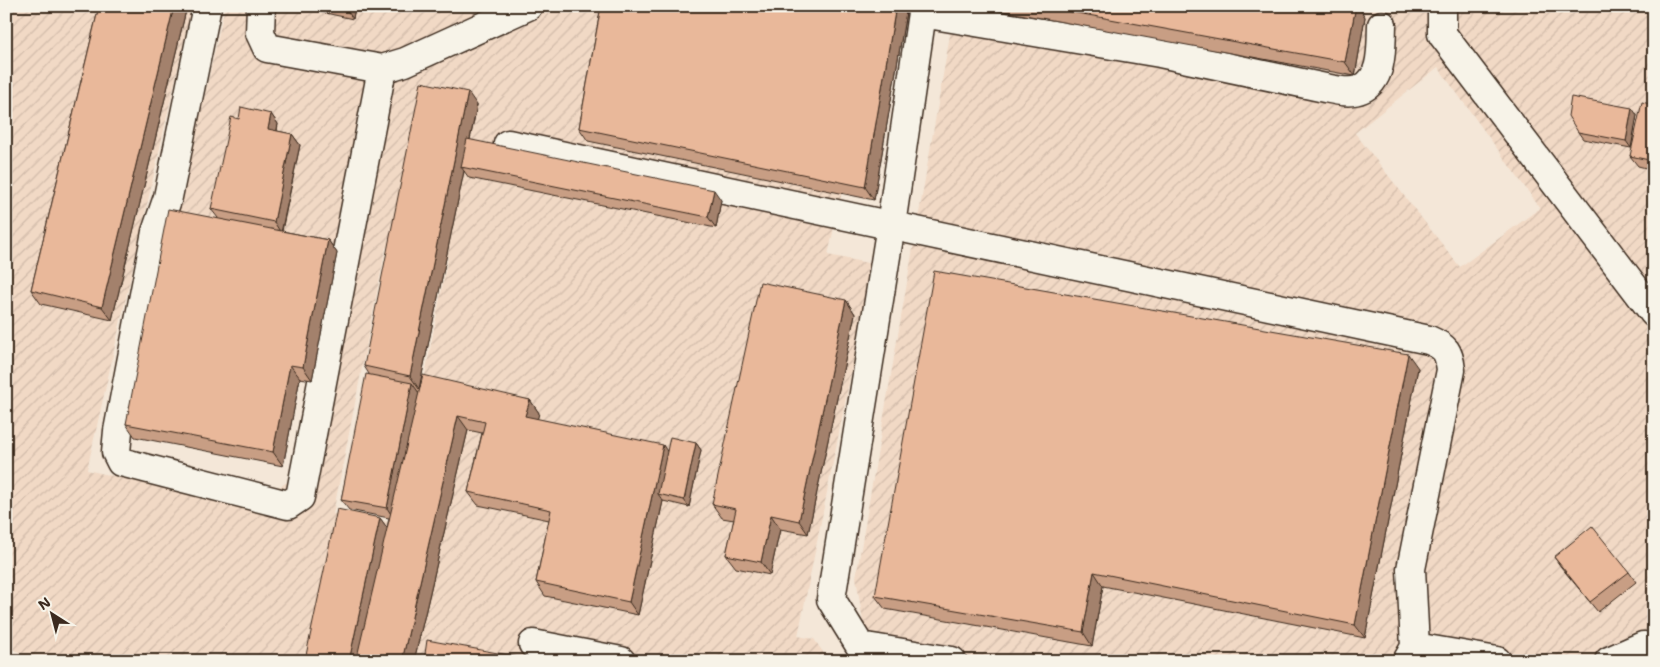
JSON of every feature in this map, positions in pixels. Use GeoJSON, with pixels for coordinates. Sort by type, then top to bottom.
{"type":"FeatureCollection","features":[{"type":"Feature","properties":{"kind":"lane"},"geometry":{"type":"LineString","coordinates":[[207,6],[168,197],[156,232],[118,431],[116,452],[121,462],[288,505],[300,497],[382,69]]}},
{"type":"Feature","properties":{"kind":"lane"},"geometry":{"type":"LineString","coordinates":[[261,6],[260,33],[268,48],[382,69],[405,62],[528,6]]}},
{"type":"Feature","properties":{"kind":"lane"},"geometry":{"type":"LineString","coordinates":[[1442,6],[1442,34],[1654,313]]}},
{"type":"Feature","properties":{"kind":"lane"},"geometry":{"type":"LineString","coordinates":[[952,661],[857,654],[831,599],[891,225],[922,9],[1160,53],[1325,88],[1351,91],[1361,89],[1379,70],[1382,25]]}},
{"type":"Feature","properties":{"kind":"lane"},"geometry":{"type":"LineString","coordinates":[[508,144],[1429,340],[1441,345],[1450,356],[1451,370],[1411,569],[1411,654],[1497,661]]}},
{"type":"Feature","properties":{"kind":"lane"},"geometry":{"type":"LineString","coordinates":[[533,644],[621,661]]}},
{"type":"Feature","properties":{"kind":"lane"},"geometry":{"type":"LineString","coordinates":[[1609,661],[1643,646],[1654,647]]}},
{"type":"Feature","properties":{"kind":"shaded area"},"geometry":{"type":"Polygon","coordinates":[[[6,6],[192,6],[87,470],[126,479],[133,448],[142,461],[276,489],[300,474],[344,248],[178,214],[225,6],[892,6],[843,187],[828,255],[873,264],[798,636],[814,639],[829,661],[37,661],[6,646],[6,6]],[[386,247],[333,514],[396,523],[448,257],[386,247]]]}},
{"type":"Feature","properties":{"kind":"shaded area"},"geometry":{"type":"Polygon","coordinates":[[[955,6],[1654,6],[1654,661],[869,661],[856,577],[955,6]],[[1438,67],[1355,133],[1460,267],[1540,208],[1438,67]]]}},
{"type":"Feature","properties":{"kind":"building"},"geometry":{"type":"Polygon","coordinates":[[[99,6],[174,6],[102,307],[31,290],[99,6]]]}},
{"type":"Feature","properties":{"kind":"building"},"geometry":{"type":"Polygon","coordinates":[[[601,6],[896,6],[865,187],[579,128],[601,6]]]}},
{"type":"Feature","properties":{"kind":"building"},"geometry":{"type":"Polygon","coordinates":[[[1039,6],[1356,6],[1345,62],[1039,6]]]}},
{"type":"Feature","properties":{"kind":"building"},"geometry":{"type":"Polygon","coordinates":[[[421,82],[468,92],[410,376],[364,366],[421,82]]]}},
{"type":"Feature","properties":{"kind":"building"},"geometry":{"type":"Polygon","coordinates":[[[1571,97],[1632,108],[1626,141],[1578,132],[1568,116],[1571,97]]]}},
{"type":"Feature","properties":{"kind":"building"},"geometry":{"type":"Polygon","coordinates":[[[1642,102],[1654,105],[1654,161],[1630,156],[1642,102]]]}},
{"type":"Feature","properties":{"kind":"building"},"geometry":{"type":"Polygon","coordinates":[[[241,107],[271,114],[268,129],[292,134],[274,222],[211,209],[231,117],[239,119],[241,107]]]}},
{"type":"Feature","properties":{"kind":"building"},"geometry":{"type":"Polygon","coordinates":[[[467,139],[714,190],[708,217],[461,167],[467,139]]]}},
{"type":"Feature","properties":{"kind":"building"},"geometry":{"type":"Polygon","coordinates":[[[168,209],[328,240],[303,367],[290,365],[273,452],[126,424],[168,209]]]}},
{"type":"Feature","properties":{"kind":"building"},"geometry":{"type":"Polygon","coordinates":[[[934,271],[1408,354],[1355,625],[1094,572],[1083,632],[875,596],[934,271]]]}},
{"type":"Feature","properties":{"kind":"building"},"geometry":{"type":"Polygon","coordinates":[[[760,282],[846,300],[799,521],[771,515],[761,562],[726,555],[736,509],[712,504],[760,282]]]}},
{"type":"Feature","properties":{"kind":"building"},"geometry":{"type":"Polygon","coordinates":[[[366,374],[412,383],[387,508],[341,500],[366,374]]]}},
{"type":"Feature","properties":{"kind":"building"},"geometry":{"type":"Polygon","coordinates":[[[423,375],[530,400],[525,416],[663,445],[629,602],[536,582],[551,510],[468,492],[485,422],[458,416],[402,661],[356,661],[423,375]]]}},
{"type":"Feature","properties":{"kind":"building"},"geometry":{"type":"Polygon","coordinates":[[[670,437],[696,443],[684,500],[658,494],[670,437]]]}},
{"type":"Feature","properties":{"kind":"building"},"geometry":{"type":"Polygon","coordinates":[[[337,509],[380,518],[349,661],[307,661],[305,660],[337,509]]]}},
{"type":"Feature","properties":{"kind":"building"},"geometry":{"type":"Polygon","coordinates":[[[1592,526],[1629,572],[1590,602],[1554,557],[1592,526]]]}},
{"type":"Feature","properties":{"kind":"building"},"geometry":{"type":"Polygon","coordinates":[[[427,640],[541,661],[424,661],[427,640]]]}}]}
